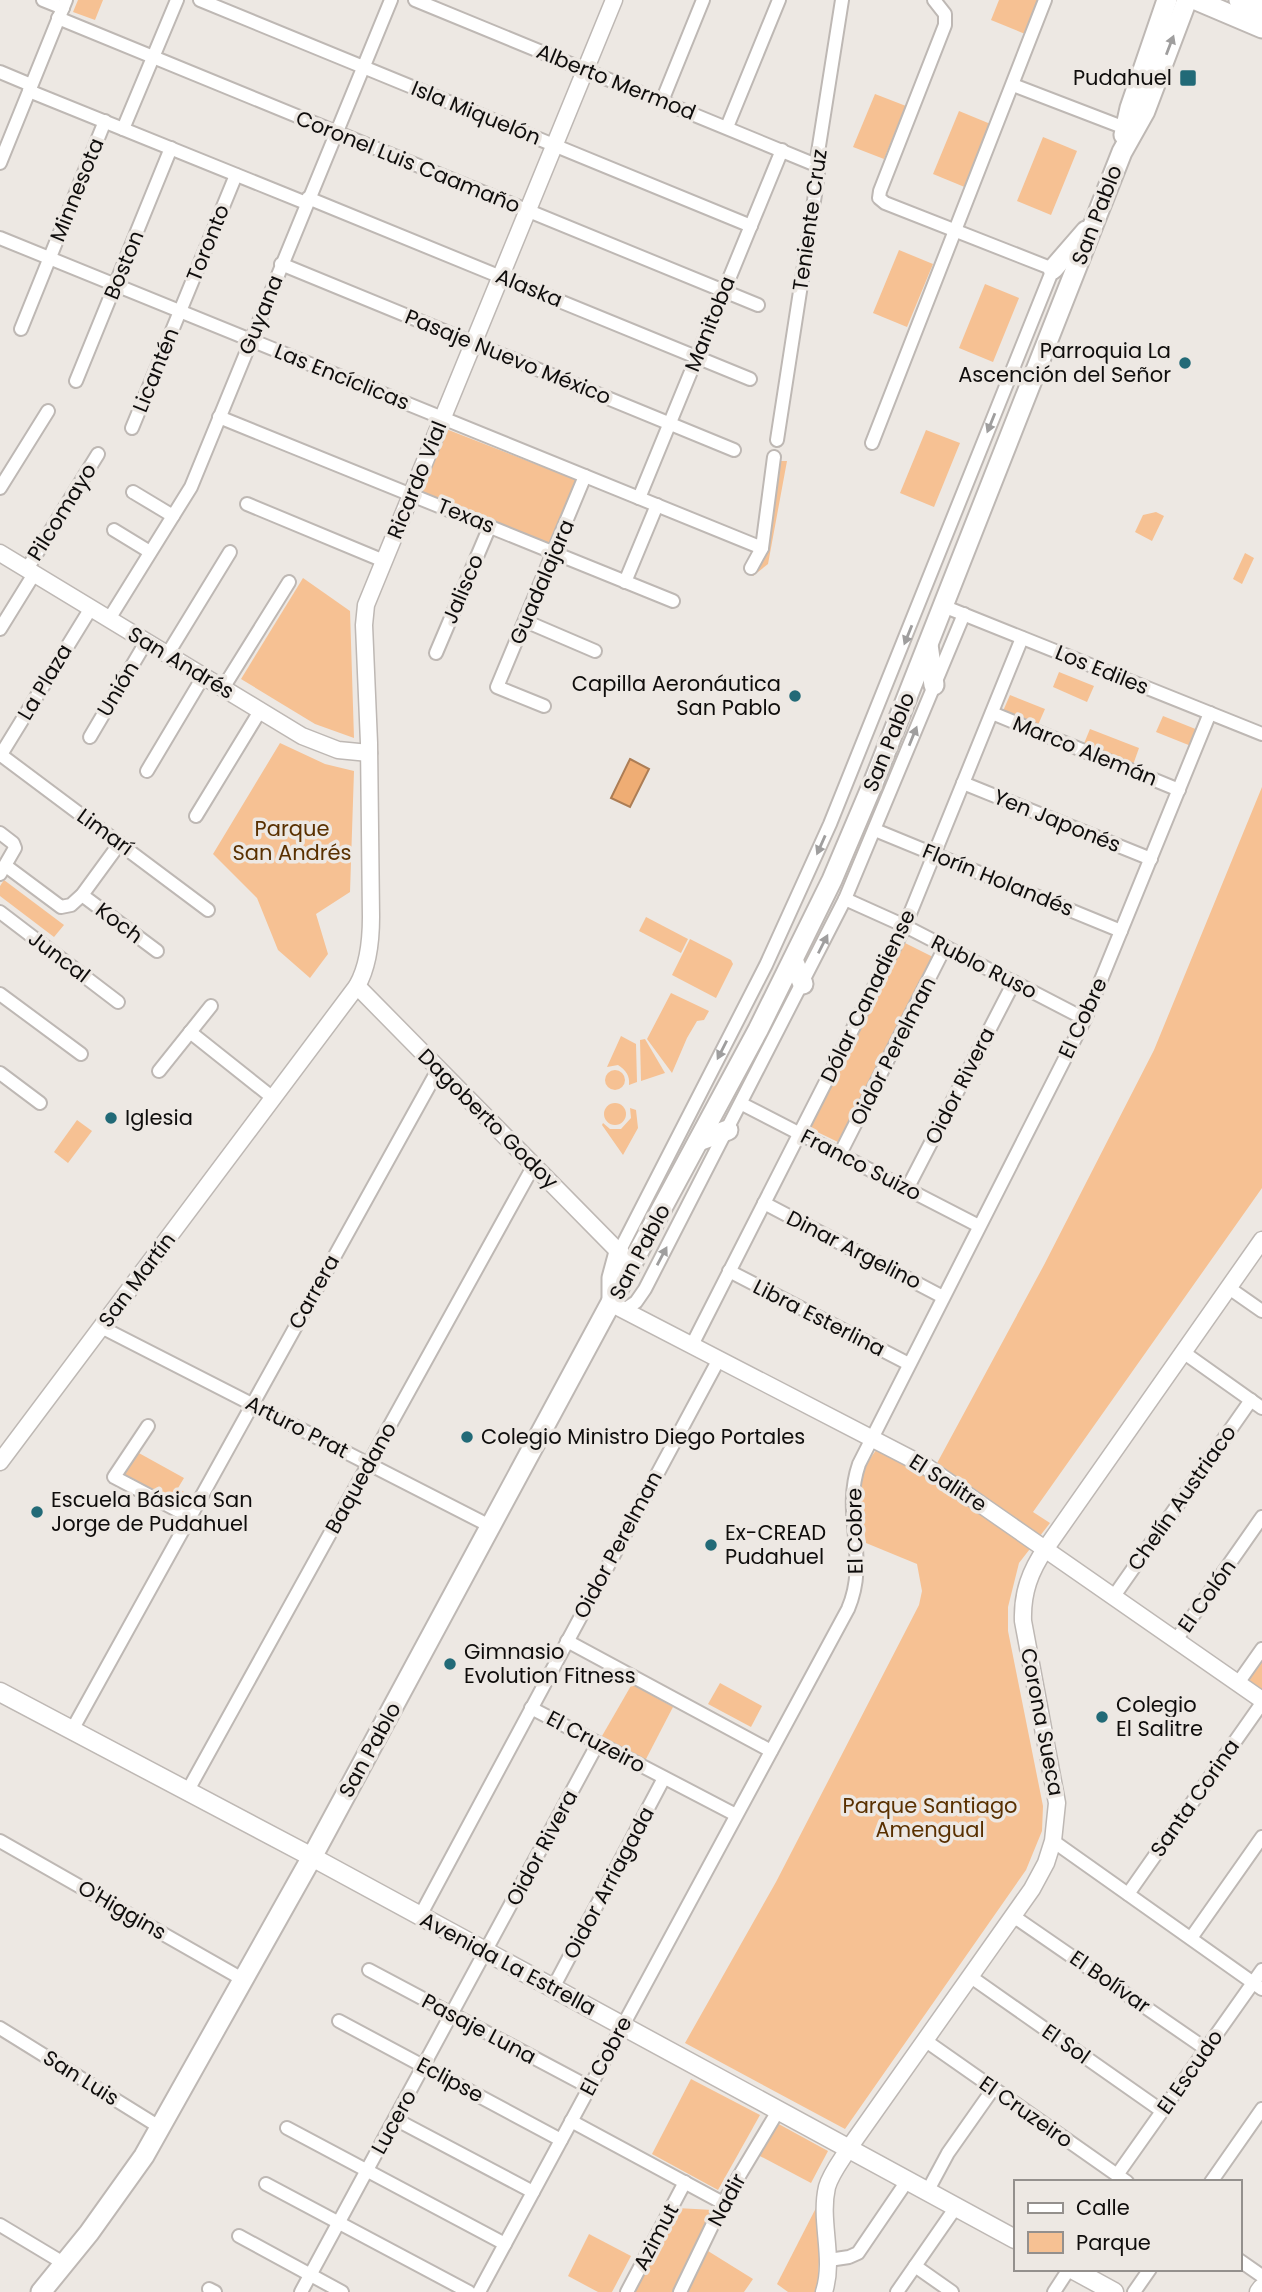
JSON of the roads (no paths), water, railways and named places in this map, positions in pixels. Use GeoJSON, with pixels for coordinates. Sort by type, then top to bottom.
{"type":"FeatureCollection","features":[{"type":"Feature","properties":{"kind":"main road","name":"San Pablo"},"geometry":{"type":"LineString","coordinates":[[1122,152],[1125,128],[1167,0]]}},
{"type":"Feature","properties":{"kind":"main road","name":"San Pablo"},"geometry":{"type":"LineString","coordinates":[[41,2292],[126,2183],[161,2128],[492,1527],[618,1307],[793,960],[853,830],[1122,152],[1145,111],[1187,0]]}},
{"type":"Feature","properties":{"kind":"main road"},"geometry":{"type":"LineString","coordinates":[[1196,0],[1262,28]]}},
{"type":"Feature","properties":{"kind":"main road"},"geometry":{"type":"LineString","coordinates":[[1239,0],[1262,10]]}},
{"type":"Feature","properties":{"kind":"main road"},"geometry":{"type":"LineString","coordinates":[[1053,269],[1094,223]]}},
{"type":"Feature","properties":{"kind":"main road"},"geometry":{"type":"LineString","coordinates":[[928,643],[934,685]]}},
{"type":"Feature","properties":{"kind":"main road"},"geometry":{"type":"LineString","coordinates":[[793,960],[803,984]]}},
{"type":"Feature","properties":{"kind":"main road"},"geometry":{"type":"LineString","coordinates":[[701,1140],[728,1130]]}},
{"type":"Feature","properties":{"kind":"main road"},"geometry":{"type":"LineString","coordinates":[[618,1307],[612,1278],[619,1252]]}},
{"type":"Feature","properties":{"kind":"main road","name":"Avenida La Estrella"},"geometry":{"type":"LineString","coordinates":[[0,1692],[312,1857],[1014,2238]]}},
{"type":"Feature","properties":{"kind":"main road"},"geometry":{"type":"LineString","coordinates":[[1075,2271],[1114,2292]]}},
{"type":"Feature","properties":{"kind":"street","name":"Coronel Luis Caamaño"},"geometry":{"type":"LineString","coordinates":[[43,0],[153,57],[758,305]]}},
{"type":"Feature","properties":{"kind":"street","name":"Minnesota"},"geometry":{"type":"LineString","coordinates":[[123,129],[177,0]]}},
{"type":"Feature","properties":{"kind":"street","name":"Isla Miquelón"},"geometry":{"type":"LineString","coordinates":[[200,0],[751,226]]}},
{"type":"Feature","properties":{"kind":"street","name":"Guyana"},"geometry":{"type":"LineString","coordinates":[[109,619],[191,488],[391,0]]}},
{"type":"Feature","properties":{"kind":"street","name":"Alberto Mermod"},"geometry":{"type":"LineString","coordinates":[[415,0],[816,165]]}},
{"type":"Feature","properties":{"kind":"street","name":"Ricardo Vial"},"geometry":{"type":"LineString","coordinates":[[357,986],[365,966],[370,932],[369,753],[364,616],[383,561],[613,0]]}},
{"type":"Feature","properties":{"kind":"street"},"geometry":{"type":"LineString","coordinates":[[662,101],[703,0]]}},
{"type":"Feature","properties":{"kind":"street"},"geometry":{"type":"LineString","coordinates":[[727,127],[779,0]]}},
{"type":"Feature","properties":{"kind":"street","name":"Teniente Cruz"},"geometry":{"type":"LineString","coordinates":[[777,440],[842,0]]}},
{"type":"Feature","properties":{"kind":"street"},"geometry":{"type":"LineString","coordinates":[[934,0],[945,14],[945,25],[879,198],[885,204],[1053,269]]}},
{"type":"Feature","properties":{"kind":"street"},"geometry":{"type":"LineString","coordinates":[[872,443],[1045,0]]}},
{"type":"Feature","properties":{"kind":"street"},"geometry":{"type":"LineString","coordinates":[[1,157],[62,9]]}},
{"type":"Feature","properties":{"kind":"street","name":"Alaska"},"geometry":{"type":"LineString","coordinates":[[0,72],[123,129],[500,276],[750,379]]}},
{"type":"Feature","properties":{"kind":"street"},"geometry":{"type":"LineString","coordinates":[[1013,85],[1125,128]]}},
{"type":"Feature","properties":{"kind":"street","name":"Minnesota"},"geometry":{"type":"LineString","coordinates":[[21,330],[105,121]]}},
{"type":"Feature","properties":{"kind":"street","name":"Boston"},"geometry":{"type":"LineString","coordinates":[[76,381],[171,148]]}},
{"type":"Feature","properties":{"kind":"street","name":"Manitoba"},"geometry":{"type":"LineString","coordinates":[[639,498],[782,150]]}},
{"type":"Feature","properties":{"kind":"street","name":"Toronto"},"geometry":{"type":"LineString","coordinates":[[180,312],[236,174]]}},
{"type":"Feature","properties":{"kind":"street","name":"Las Encíclicas"},"geometry":{"type":"LineString","coordinates":[[0,238],[762,548]]}},
{"type":"Feature","properties":{"kind":"street","name":"Pasaje Nuevo México"},"geometry":{"type":"LineString","coordinates":[[281,264],[734,450]]}},
{"type":"Feature","properties":{"kind":"street","name":"San Pablo"},"geometry":{"type":"LineString","coordinates":[[619,1252],[766,965],[826,835],[1053,269]]}},
{"type":"Feature","properties":{"kind":"street","name":"Licantén"},"geometry":{"type":"LineString","coordinates":[[132,428],[180,312]]}},
{"type":"Feature","properties":{"kind":"street"},"geometry":{"type":"LineString","coordinates":[[0,488],[48,411]]}},
{"type":"Feature","properties":{"kind":"street","name":"Texas"},"geometry":{"type":"LineString","coordinates":[[219,417],[673,601]]}},
{"type":"Feature","properties":{"kind":"street","name":"Pilcomayo"},"geometry":{"type":"LineString","coordinates":[[0,629],[98,454]]}},
{"type":"Feature","properties":{"kind":"street"},"geometry":{"type":"LineString","coordinates":[[751,568],[762,548],[774,457]]}},
{"type":"Feature","properties":{"kind":"street","name":"Guadalajara"},"geometry":{"type":"LineString","coordinates":[[544,706],[497,687],[586,476]]}},
{"type":"Feature","properties":{"kind":"street"},"geometry":{"type":"LineString","coordinates":[[133,492],[173,516]]}},
{"type":"Feature","properties":{"kind":"street"},"geometry":{"type":"LineString","coordinates":[[247,504],[383,561]]}},
{"type":"Feature","properties":{"kind":"street"},"geometry":{"type":"LineString","coordinates":[[625,582],[657,505]]}},
{"type":"Feature","properties":{"kind":"street","name":"Jalisco"},"geometry":{"type":"LineString","coordinates":[[436,653],[490,526]]}},
{"type":"Feature","properties":{"kind":"street"},"geometry":{"type":"LineString","coordinates":[[114,530],[150,552]]}},
{"type":"Feature","properties":{"kind":"street"},"geometry":{"type":"LineString","coordinates":[[167,655],[230,552]]}},
{"type":"Feature","properties":{"kind":"street","name":"San Andrés"},"geometry":{"type":"LineString","coordinates":[[0,553],[203,677],[321,745],[350,753],[369,753]]}},
{"type":"Feature","properties":{"kind":"street"},"geometry":{"type":"LineString","coordinates":[[223,688],[289,582]]}},
{"type":"Feature","properties":{"kind":"street","name":"Los Ediles"},"geometry":{"type":"LineString","coordinates":[[943,606],[1262,734]]}},
{"type":"Feature","properties":{"kind":"street","name":"La Plaza"},"geometry":{"type":"LineString","coordinates":[[0,756],[91,608]]}},
{"type":"Feature","properties":{"kind":"street","name":"San Pablo"},"geometry":{"type":"LineString","coordinates":[[618,1307],[631,1307],[642,1293],[803,984],[845,899],[964,614]]}},
{"type":"Feature","properties":{"kind":"street"},"geometry":{"type":"LineString","coordinates":[[525,621],[595,651]]}},
{"type":"Feature","properties":{"kind":"street","name":"Dólar Canadiense"},"geometry":{"type":"LineString","coordinates":[[692,1345],[905,926],[1022,638]]}},
{"type":"Feature","properties":{"kind":"street","name":"Unión"},"geometry":{"type":"LineString","coordinates":[[90,737],[146,642]]}},
{"type":"Feature","properties":{"kind":"street"},"geometry":{"type":"LineString","coordinates":[[146,771],[203,677]]}},
{"type":"Feature","properties":{"kind":"street"},"geometry":{"type":"LineString","coordinates":[[196,816],[260,711]]}},
{"type":"Feature","properties":{"kind":"street","name":"Marco Alemán"},"geometry":{"type":"LineString","coordinates":[[992,713],[1179,790]]}},
{"type":"Feature","properties":{"kind":"street","name":"El Cobre"},"geometry":{"type":"LineString","coordinates":[[479,2292],[852,1600],[858,1561],[852,1493],[855,1474],[871,1437],[1085,1019],[1210,713]]}},
{"type":"Feature","properties":{"kind":"street","name":"Limarí"},"geometry":{"type":"LineString","coordinates":[[0,756],[208,910]]}},
{"type":"Feature","properties":{"kind":"street","name":"Yen Japonés"},"geometry":{"type":"LineString","coordinates":[[963,783],[1151,859]]}},
{"type":"Feature","properties":{"kind":"street","name":"Florín Holandés"},"geometry":{"type":"LineString","coordinates":[[875,830],[1121,931]]}},
{"type":"Feature","properties":{"kind":"street"},"geometry":{"type":"LineString","coordinates":[[0,833],[13,843],[15,848],[3,870],[61,907],[71,905],[82,895],[120,843]]}},
{"type":"Feature","properties":{"kind":"street","name":"Koch"},"geometry":{"type":"LineString","coordinates":[[82,895],[157,951]]}},
{"type":"Feature","properties":{"kind":"street","name":"Rublo Ruso"},"geometry":{"type":"LineString","coordinates":[[845,899],[905,926],[1085,1019]]}},
{"type":"Feature","properties":{"kind":"street","name":"Juncal"},"geometry":{"type":"LineString","coordinates":[[0,912],[118,1002]]}},
{"type":"Feature","properties":{"kind":"street","name":"Oidor Perelman"},"geometry":{"type":"LineString","coordinates":[[840,1154],[946,947]]}},
{"type":"Feature","properties":{"kind":"street","name":"Oidor Rivera"},"geometry":{"type":"LineString","coordinates":[[907,1189],[1014,982]]}},
{"type":"Feature","properties":{"kind":"street","name":"Dagoberto Godoy"},"geometry":{"type":"LineString","coordinates":[[357,986],[619,1252]]}},
{"type":"Feature","properties":{"kind":"street","name":"San Martín"},"geometry":{"type":"LineString","coordinates":[[0,1462],[357,986]]}},
{"type":"Feature","properties":{"kind":"street"},"geometry":{"type":"LineString","coordinates":[[0,994],[80,1054]]}},
{"type":"Feature","properties":{"kind":"street"},"geometry":{"type":"LineString","coordinates":[[159,1071],[211,1006]]}},
{"type":"Feature","properties":{"kind":"street"},"geometry":{"type":"LineString","coordinates":[[190,1032],[273,1098]]}},
{"type":"Feature","properties":{"kind":"street","name":"Carrera"},"geometry":{"type":"LineString","coordinates":[[72,1730],[439,1068]]}},
{"type":"Feature","properties":{"kind":"street"},"geometry":{"type":"LineString","coordinates":[[0,1073],[40,1103]]}},
{"type":"Feature","properties":{"kind":"street","name":"Franco Suizo"},"geometry":{"type":"LineString","coordinates":[[742,1104],[979,1226]]}},
{"type":"Feature","properties":{"kind":"street","name":"Baquedano"},"geometry":{"type":"LineString","coordinates":[[187,1792],[534,1165]]}},
{"type":"Feature","properties":{"kind":"street","name":"Dinar Argelino"},"geometry":{"type":"LineString","coordinates":[[764,1203],[943,1297]]}},
{"type":"Feature","properties":{"kind":"street","name":"Corona Sueca"},"geometry":{"type":"LineString","coordinates":[[824,2292],[829,2260],[825,2208],[831,2178],[849,2148],[1039,1878],[1053,1841],[1057,1803],[1025,1632],[1023,1610],[1029,1578],[1046,1548],[1262,1240]]}},
{"type":"Feature","properties":{"kind":"street","name":"Libra Esterlina"},"geometry":{"type":"LineString","coordinates":[[729,1271],[909,1364]]}},
{"type":"Feature","properties":{"kind":"street"},"geometry":{"type":"LineString","coordinates":[[1228,1288],[1262,1311]]}},
{"type":"Feature","properties":{"kind":"street","name":"El Salitre"},"geometry":{"type":"LineString","coordinates":[[618,1307],[942,1476],[1262,1701]]}},
{"type":"Feature","properties":{"kind":"street","name":"Arturo Prat"},"geometry":{"type":"LineString","coordinates":[[101,1327],[492,1527]]}},
{"type":"Feature","properties":{"kind":"street"},"geometry":{"type":"LineString","coordinates":[[1183,1352],[1256,1404]]}},
{"type":"Feature","properties":{"kind":"street","name":"Oidor Perelman"},"geometry":{"type":"LineString","coordinates":[[420,1916],[719,1359]]}},
{"type":"Feature","properties":{"kind":"street","name":"Chelín Austriaco"},"geometry":{"type":"LineString","coordinates":[[1114,1596],[1256,1404]]}},
{"type":"Feature","properties":{"kind":"street"},"geometry":{"type":"LineString","coordinates":[[148,1426],[114,1477],[190,1517]]}},
{"type":"Feature","properties":{"kind":"street","name":"El Colón"},"geometry":{"type":"LineString","coordinates":[[1177,1640],[1262,1517]]}},
{"type":"Feature","properties":{"kind":"street"},"geometry":{"type":"LineString","coordinates":[[567,1641],[771,1751]]}},
{"type":"Feature","properties":{"kind":"street"},"geometry":{"type":"LineString","coordinates":[[1238,1683],[1262,1649]]}},
{"type":"Feature","properties":{"kind":"street","name":"Santa Corina"},"geometry":{"type":"LineString","coordinates":[[1128,1894],[1262,1701]]}},
{"type":"Feature","properties":{"kind":"street","name":"El Cruzeiro"},"geometry":{"type":"LineString","coordinates":[[531,1708],[736,1815]]}},
{"type":"Feature","properties":{"kind":"street","name":"Oidor Rivera"},"geometry":{"type":"LineString","coordinates":[[486,1952],[598,1743]]}},
{"type":"Feature","properties":{"kind":"street","name":"Oidor Arriagada"},"geometry":{"type":"LineString","coordinates":[[553,1988],[664,1778]]}},
{"type":"Feature","properties":{"kind":"street"},"geometry":{"type":"LineString","coordinates":[[1191,1938],[1262,1837]]}},
{"type":"Feature","properties":{"kind":"street","name":"O'Higgins"},"geometry":{"type":"LineString","coordinates":[[0,1841],[244,1980]]}},
{"type":"Feature","properties":{"kind":"street"},"geometry":{"type":"LineString","coordinates":[[1053,1841],[1257,1986]]}},
{"type":"Feature","properties":{"kind":"street","name":"El Bolívar"},"geometry":{"type":"LineString","coordinates":[[1013,1916],[1206,2049]]}},
{"type":"Feature","properties":{"kind":"street","name":"Lucero"},"geometry":{"type":"LineString","coordinates":[[301,2292],[486,1952]]}},
{"type":"Feature","properties":{"kind":"street","name":"Pasaje Luna"},"geometry":{"type":"LineString","coordinates":[[369,1970],[589,2087]]}},
{"type":"Feature","properties":{"kind":"street","name":"El Escudo"},"geometry":{"type":"LineString","coordinates":[[1122,2178],[1162,2112],[1206,2049],[1257,1986],[1262,1970]]}},
{"type":"Feature","properties":{"kind":"street","name":"El Sol"},"geometry":{"type":"LineString","coordinates":[[971,1977],[1162,2112]]}},
{"type":"Feature","properties":{"kind":"street","name":"Eclipse"},"geometry":{"type":"LineString","coordinates":[[339,2021],[561,2140]]}},
{"type":"Feature","properties":{"kind":"street","name":"San Luis"},"geometry":{"type":"LineString","coordinates":[[1,2031],[161,2128]]}},
{"type":"Feature","properties":{"kind":"street","name":"El Cruzeiro"},"geometry":{"type":"LineString","coordinates":[[926,2041],[1122,2178]]}},
{"type":"Feature","properties":{"kind":"street"},"geometry":{"type":"LineString","coordinates":[[927,2192],[948,2153],[993,2089]]}},
{"type":"Feature","properties":{"kind":"street"},"geometry":{"type":"LineString","coordinates":[[1212,2180],[1262,2109]]}},
{"type":"Feature","properties":{"kind":"street","name":"Nadir"},"geometry":{"type":"LineString","coordinates":[[680,2292],[723,2203],[778,2111]]}},
{"type":"Feature","properties":{"kind":"street"},"geometry":{"type":"LineString","coordinates":[[395,2119],[533,2192]]}},
{"type":"Feature","properties":{"kind":"street"},"geometry":{"type":"LineString","coordinates":[[571,2121],[723,2203]]}},
{"type":"Feature","properties":{"kind":"street"},"geometry":{"type":"LineString","coordinates":[[287,2128],[505,2244]]}},
{"type":"Feature","properties":{"kind":"street"},"geometry":{"type":"LineString","coordinates":[[829,2260],[858,2253],[907,2181]]}},
{"type":"Feature","properties":{"kind":"street","name":"Azimut"},"geometry":{"type":"LineString","coordinates":[[627,2292],[685,2182]]}},
{"type":"Feature","properties":{"kind":"street"},"geometry":{"type":"LineString","coordinates":[[266,2184],[469,2292]]}},
{"type":"Feature","properties":{"kind":"street"},"geometry":{"type":"LineString","coordinates":[[897,2292],[956,2207]]}},
{"type":"Feature","properties":{"kind":"street"},"geometry":{"type":"LineString","coordinates":[[0,2225],[65,2264]]}},
{"type":"Feature","properties":{"kind":"street"},"geometry":{"type":"LineString","coordinates":[[239,2236],[342,2292]]}},
{"type":"Feature","properties":{"kind":"street"},"geometry":{"type":"LineString","coordinates":[[1241,2261],[1262,2276]]}},
{"type":"Feature","properties":{"kind":"street"},"geometry":{"type":"LineString","coordinates":[[915,2266],[952,2292]]}},
{"type":"Feature","properties":{"kind":"street"},"geometry":{"type":"LineString","coordinates":[[1054,2292],[1070,2271]]}},
{"type":"Feature","properties":{"kind":"street"},"geometry":{"type":"LineString","coordinates":[[1134,2292],[1149,2271]]}},
{"type":"Feature","properties":{"kind":"place","name":"Pudahuel"},"geometry":{"type":"Point","coordinates":[1188,78]}},
{"type":"Feature","properties":{"kind":"place","name":"Parroquia La Ascención del Señor"},"geometry":{"type":"Point","coordinates":[1185,363]}},
{"type":"Feature","properties":{"kind":"place","name":"Capilla Aeronáutica San Pablo"},"geometry":{"type":"Point","coordinates":[795,696]}},
{"type":"Feature","properties":{"kind":"place","name":"Iglesia"},"geometry":{"type":"Point","coordinates":[111,1118]}},
{"type":"Feature","properties":{"kind":"place","name":"Colegio Ministro Diego Portales"},"geometry":{"type":"Point","coordinates":[467,1437]}},
{"type":"Feature","properties":{"kind":"place","name":"Escuela Básica San Jorge de Pudahuel"},"geometry":{"type":"Point","coordinates":[37,1512]}},
{"type":"Feature","properties":{"kind":"place","name":"Ex-CREAD Pudahuel"},"geometry":{"type":"Point","coordinates":[711,1545]}},
{"type":"Feature","properties":{"kind":"place","name":"Gimnasio Evolution Fitness"},"geometry":{"type":"Point","coordinates":[450,1664]}},
{"type":"Feature","properties":{"kind":"place","name":"Colegio El Salitre"},"geometry":{"type":"Point","coordinates":[1102,1717]}},
{"type":"Feature","properties":{"kind":"park label","name":"Parque San Andrés"},"geometry":{"type":"Point","coordinates":[292,841]}},
{"type":"Feature","properties":{"kind":"park label","name":"Parque Santiago Amengual"},"geometry":{"type":"Point","coordinates":[930,1818]}}]}
